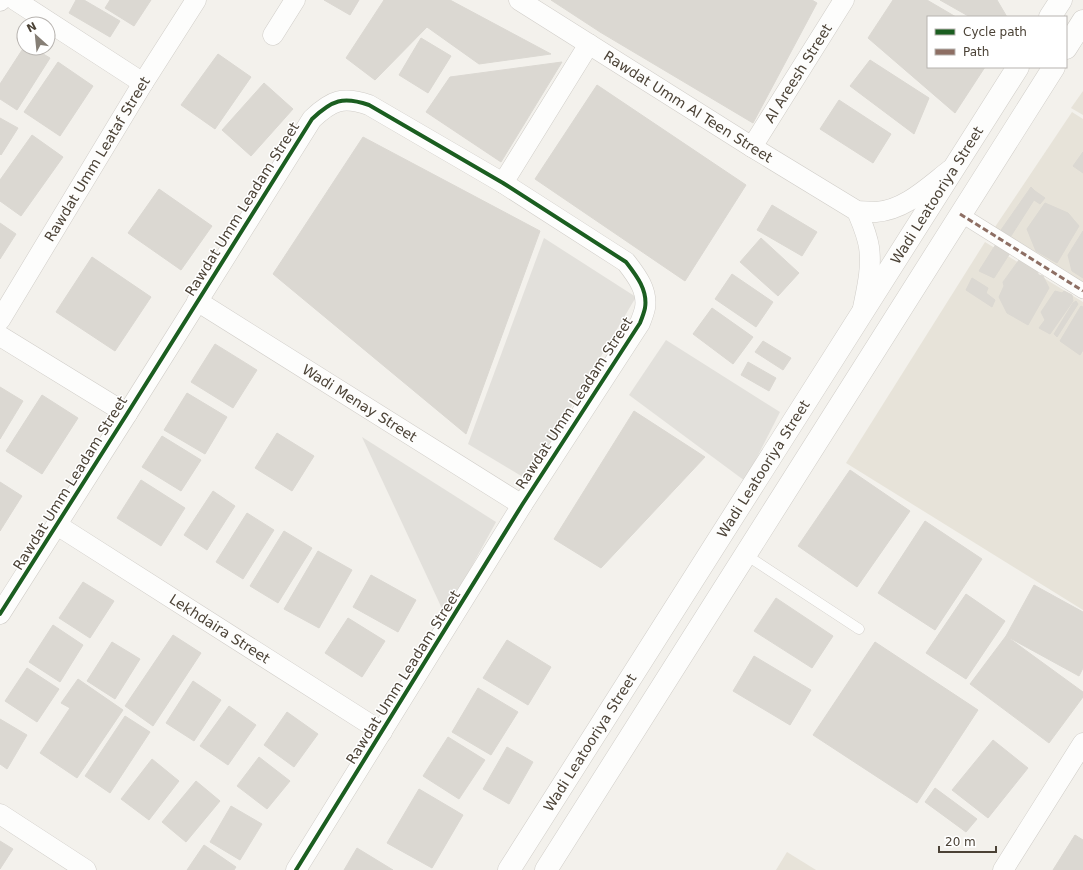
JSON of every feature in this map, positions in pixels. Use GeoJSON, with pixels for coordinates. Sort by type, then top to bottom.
{"type":"FeatureCollection","features":[{"type":"Feature","properties":{"kind":"street"},"geometry":{"type":"LineString","coordinates":[[15,0],[143,83]]}},
{"type":"Feature","properties":{"kind":"street","name":"Rawdat Umm Leataf Street"},"geometry":{"type":"LineString","coordinates":[[0,320],[143,83],[196,0]]}},
{"type":"Feature","properties":{"kind":"street"},"geometry":{"type":"LineString","coordinates":[[273,35],[295,0]]}},
{"type":"Feature","properties":{"kind":"street","name":"Rawdat Umm Al Teen Street"},"geometry":{"type":"LineString","coordinates":[[519,0],[752,147],[857,211],[877,212],[892,209],[922,193],[954,166]]}},
{"type":"Feature","properties":{"kind":"street","name":"Al Areesh Street"},"geometry":{"type":"LineString","coordinates":[[752,147],[844,0]]}},
{"type":"Feature","properties":{"kind":"street"},"geometry":{"type":"LineString","coordinates":[[1051,16],[1061,0]]}},
{"type":"Feature","properties":{"kind":"street"},"geometry":{"type":"LineString","coordinates":[[1067,46],[1083,21]]}},
{"type":"Feature","properties":{"kind":"street"},"geometry":{"type":"LineString","coordinates":[[503,183],[589,44]]}},
{"type":"Feature","properties":{"kind":"street","name":"Wadi Leatooriya Street"},"geometry":{"type":"LineString","coordinates":[[509,870],[1017,68]]}},
{"type":"Feature","properties":{"kind":"street"},"geometry":{"type":"LineString","coordinates":[[546,870],[1053,68]]}},
{"type":"Feature","properties":{"kind":"street","name":"Rawdat Umm Leadam Street"},"geometry":{"type":"LineString","coordinates":[[0,614],[58,525],[312,118],[324,108],[339,101],[355,100],[369,105],[503,183],[626,262],[637,276],[644,291],[645,307],[640,323],[522,505],[296,870]]}},
{"type":"Feature","properties":{"kind":"street"},"geometry":{"type":"LineString","coordinates":[[857,211],[869,246],[870,264],[868,283],[862,311]]}},
{"type":"Feature","properties":{"kind":"street"},"geometry":{"type":"LineString","coordinates":[[960,214],[1083,290]]}},
{"type":"Feature","properties":{"kind":"street","name":"Wadi Menay Street"},"geometry":{"type":"LineString","coordinates":[[197,302],[522,505]]}},
{"type":"Feature","properties":{"kind":"street","name":"Rawdat Umm Leadam Street"},"geometry":{"type":"LineString","coordinates":[[0,336],[127,414]]}},
{"type":"Feature","properties":{"kind":"street","name":"Lekhdaira Street"},"geometry":{"type":"LineString","coordinates":[[58,525],[382,732]]}},
{"type":"Feature","properties":{"kind":"street"},"geometry":{"type":"LineString","coordinates":[[1003,870],[1083,743]]}},
{"type":"Feature","properties":{"kind":"street"},"geometry":{"type":"LineString","coordinates":[[0,814],[63,864],[86,870]]}},
{"type":"Feature","properties":{"kind":"lane"},"geometry":{"type":"LineString","coordinates":[[746,555],[859,629]]}},
{"type":"Feature","properties":{"kind":"shaded area"},"geometry":{"type":"Polygon","coordinates":[[[1083,91],[1083,115],[1071,108],[1083,91]]]}},
{"type":"Feature","properties":{"kind":"shaded area"},"geometry":{"type":"Polygon","coordinates":[[[1072,112],[1083,119],[1083,283],[995,227],[1072,112]]]}},
{"type":"Feature","properties":{"kind":"shaded area"},"geometry":{"type":"Polygon","coordinates":[[[544,238],[636,297],[528,480],[468,444],[544,238]]]}},
{"type":"Feature","properties":{"kind":"shaded area"},"geometry":{"type":"Polygon","coordinates":[[[985,242],[1083,302],[1083,610],[846,463],[985,242]]]}},
{"type":"Feature","properties":{"kind":"shaded area"},"geometry":{"type":"Polygon","coordinates":[[[666,340],[780,412],[745,481],[629,395],[666,340]]]}},
{"type":"Feature","properties":{"kind":"shaded area"},"geometry":{"type":"Polygon","coordinates":[[[362,437],[496,522],[445,615],[362,437]]]}},
{"type":"Feature","properties":{"kind":"shaded area"},"geometry":{"type":"Polygon","coordinates":[[[787,852],[816,870],[776,870],[787,852]]]}},
{"type":"Feature","properties":{"kind":"building"},"geometry":{"type":"Polygon","coordinates":[[[76,0],[84,0],[120,21],[110,37],[69,13],[76,0]]]}},
{"type":"Feature","properties":{"kind":"building"},"geometry":{"type":"Polygon","coordinates":[[[110,0],[151,0],[134,26],[105,8],[110,0]]]}},
{"type":"Feature","properties":{"kind":"building"},"geometry":{"type":"Polygon","coordinates":[[[324,0],[359,0],[350,15],[324,0]]]}},
{"type":"Feature","properties":{"kind":"building"},"geometry":{"type":"Polygon","coordinates":[[[384,0],[450,0],[551,54],[479,64],[427,27],[375,80],[346,58],[384,0]]]}},
{"type":"Feature","properties":{"kind":"building"},"geometry":{"type":"Polygon","coordinates":[[[551,0],[812,0],[817,3],[753,123],[600,32],[551,0]]]}},
{"type":"Feature","properties":{"kind":"building"},"geometry":{"type":"Polygon","coordinates":[[[893,0],[927,0],[954,16],[927,16],[927,68],[984,68],[955,113],[868,38],[893,0]]]}},
{"type":"Feature","properties":{"kind":"building"},"geometry":{"type":"Polygon","coordinates":[[[940,0],[997,0],[1006,16],[968,16],[940,0]]]}},
{"type":"Feature","properties":{"kind":"building"},"geometry":{"type":"Polygon","coordinates":[[[421,38],[451,56],[428,93],[399,75],[421,38]]]}},
{"type":"Feature","properties":{"kind":"building"},"geometry":{"type":"Polygon","coordinates":[[[218,54],[251,77],[215,129],[181,105],[218,54]]]}},
{"type":"Feature","properties":{"kind":"building"},"geometry":{"type":"Polygon","coordinates":[[[18,56],[47,56],[50,58],[17,110],[0,99],[0,84],[18,56]]]}},
{"type":"Feature","properties":{"kind":"building"},"geometry":{"type":"Polygon","coordinates":[[[870,60],[929,98],[914,134],[850,86],[870,60]]]}},
{"type":"Feature","properties":{"kind":"building"},"geometry":{"type":"Polygon","coordinates":[[[58,62],[93,86],[60,136],[24,112],[58,62]]]}},
{"type":"Feature","properties":{"kind":"building"},"geometry":{"type":"Polygon","coordinates":[[[562,62],[501,162],[426,112],[450,77],[562,62]]]}},
{"type":"Feature","properties":{"kind":"building"},"geometry":{"type":"Polygon","coordinates":[[[264,83],[293,109],[251,156],[222,130],[264,83]]]}},
{"type":"Feature","properties":{"kind":"building"},"geometry":{"type":"Polygon","coordinates":[[[597,85],[746,185],[685,281],[535,179],[597,85]]]}},
{"type":"Feature","properties":{"kind":"building"},"geometry":{"type":"Polygon","coordinates":[[[839,100],[891,134],[873,163],[820,129],[839,100]]]}},
{"type":"Feature","properties":{"kind":"building"},"geometry":{"type":"Polygon","coordinates":[[[0,118],[18,128],[1,155],[0,154],[0,118]]]}},
{"type":"Feature","properties":{"kind":"building"},"geometry":{"type":"Polygon","coordinates":[[[32,135],[63,157],[21,216],[0,201],[0,180],[32,135]]]}},
{"type":"Feature","properties":{"kind":"building"},"geometry":{"type":"Polygon","coordinates":[[[363,137],[540,231],[466,434],[273,274],[363,137]]]}},
{"type":"Feature","properties":{"kind":"building"},"geometry":{"type":"Polygon","coordinates":[[[1083,152],[1083,173],[1073,166],[1083,152]]]}},
{"type":"Feature","properties":{"kind":"building"},"geometry":{"type":"Polygon","coordinates":[[[1031,187],[1045,198],[1040,204],[1034,200],[1011,236],[1001,230],[1031,187]]]}},
{"type":"Feature","properties":{"kind":"building"},"geometry":{"type":"Polygon","coordinates":[[[159,189],[212,226],[181,270],[128,233],[159,189]]]}},
{"type":"Feature","properties":{"kind":"building"},"geometry":{"type":"Polygon","coordinates":[[[1045,203],[1068,213],[1079,226],[1057,263],[1036,251],[1027,229],[1045,203]]]}},
{"type":"Feature","properties":{"kind":"building"},"geometry":{"type":"Polygon","coordinates":[[[772,205],[817,232],[802,256],[757,230],[772,205]]]}},
{"type":"Feature","properties":{"kind":"building"},"geometry":{"type":"Polygon","coordinates":[[[0,223],[16,234],[0,259],[0,223]]]}},
{"type":"Feature","properties":{"kind":"building"},"geometry":{"type":"Polygon","coordinates":[[[1083,231],[1083,278],[1072,271],[1068,255],[1083,231]]]}},
{"type":"Feature","properties":{"kind":"building"},"geometry":{"type":"Polygon","coordinates":[[[761,238],[799,273],[778,296],[740,262],[761,238]]]}},
{"type":"Feature","properties":{"kind":"building"},"geometry":{"type":"Polygon","coordinates":[[[996,244],[1010,253],[994,278],[979,271],[996,244]]]}},
{"type":"Feature","properties":{"kind":"building"},"geometry":{"type":"Polygon","coordinates":[[[92,257],[151,297],[115,351],[56,312],[92,257]]]}},
{"type":"Feature","properties":{"kind":"building"},"geometry":{"type":"Polygon","coordinates":[[[1019,260],[1035,269],[1039,275],[1043,276],[1049,288],[1028,325],[1007,313],[999,297],[1004,286],[1003,282],[1019,260]]]}},
{"type":"Feature","properties":{"kind":"building"},"geometry":{"type":"Polygon","coordinates":[[[732,274],[773,302],[756,327],[715,299],[732,274]]]}},
{"type":"Feature","properties":{"kind":"building"},"geometry":{"type":"Polygon","coordinates":[[[972,278],[988,288],[986,293],[995,300],[992,307],[966,290],[972,278]]]}},
{"type":"Feature","properties":{"kind":"building"},"geometry":{"type":"Polygon","coordinates":[[[1055,291],[1062,293],[1064,291],[1072,295],[1073,301],[1050,334],[1039,328],[1045,320],[1041,312],[1055,291]]]}},
{"type":"Feature","properties":{"kind":"building"},"geometry":{"type":"Polygon","coordinates":[[[1076,301],[1078,304],[1057,337],[1054,334],[1073,303],[1076,301]]]}},
{"type":"Feature","properties":{"kind":"building"},"geometry":{"type":"Polygon","coordinates":[[[1081,306],[1083,307],[1083,350],[1080,355],[1060,341],[1081,306]]]}},
{"type":"Feature","properties":{"kind":"building"},"geometry":{"type":"Polygon","coordinates":[[[712,308],[753,337],[733,364],[693,334],[712,308]]]}},
{"type":"Feature","properties":{"kind":"building"},"geometry":{"type":"Polygon","coordinates":[[[763,341],[791,358],[783,370],[755,352],[763,341]]]}},
{"type":"Feature","properties":{"kind":"building"},"geometry":{"type":"Polygon","coordinates":[[[215,344],[257,370],[233,408],[191,382],[215,344]]]}},
{"type":"Feature","properties":{"kind":"building"},"geometry":{"type":"Polygon","coordinates":[[[748,362],[776,378],[769,391],[741,375],[748,362]]]}},
{"type":"Feature","properties":{"kind":"building"},"geometry":{"type":"Polygon","coordinates":[[[0,387],[23,401],[0,439],[0,387]]]}},
{"type":"Feature","properties":{"kind":"building"},"geometry":{"type":"Polygon","coordinates":[[[187,393],[227,417],[205,454],[164,430],[187,393]]]}},
{"type":"Feature","properties":{"kind":"building"},"geometry":{"type":"Polygon","coordinates":[[[42,395],[78,418],[42,474],[6,451],[42,395]]]}},
{"type":"Feature","properties":{"kind":"building"},"geometry":{"type":"Polygon","coordinates":[[[634,411],[705,457],[601,568],[554,539],[634,411]]]}},
{"type":"Feature","properties":{"kind":"building"},"geometry":{"type":"Polygon","coordinates":[[[277,433],[314,456],[292,491],[255,468],[277,433]]]}},
{"type":"Feature","properties":{"kind":"building"},"geometry":{"type":"Polygon","coordinates":[[[162,436],[201,460],[181,491],[142,467],[162,436]]]}},
{"type":"Feature","properties":{"kind":"building"},"geometry":{"type":"Polygon","coordinates":[[[850,470],[910,511],[857,587],[798,546],[850,470]]]}},
{"type":"Feature","properties":{"kind":"building"},"geometry":{"type":"Polygon","coordinates":[[[141,480],[185,508],[161,546],[117,518],[141,480]]]}},
{"type":"Feature","properties":{"kind":"building"},"geometry":{"type":"Polygon","coordinates":[[[0,482],[22,496],[0,531],[0,482]]]}},
{"type":"Feature","properties":{"kind":"building"},"geometry":{"type":"Polygon","coordinates":[[[213,491],[235,506],[207,550],[184,535],[213,491]]]}},
{"type":"Feature","properties":{"kind":"building"},"geometry":{"type":"Polygon","coordinates":[[[247,513],[274,530],[243,579],[216,562],[247,513]]]}},
{"type":"Feature","properties":{"kind":"building"},"geometry":{"type":"Polygon","coordinates":[[[925,521],[982,559],[935,630],[878,593],[925,521]]]}},
{"type":"Feature","properties":{"kind":"building"},"geometry":{"type":"Polygon","coordinates":[[[284,531],[312,548],[278,603],[250,586],[284,531]]]}},
{"type":"Feature","properties":{"kind":"building"},"geometry":{"type":"Polygon","coordinates":[[[318,551],[352,570],[319,628],[284,609],[318,551]]]}},
{"type":"Feature","properties":{"kind":"building"},"geometry":{"type":"Polygon","coordinates":[[[371,575],[416,600],[398,632],[353,607],[371,575]]]}},
{"type":"Feature","properties":{"kind":"building"},"geometry":{"type":"Polygon","coordinates":[[[83,582],[114,601],[90,638],[59,618],[83,582]]]}},
{"type":"Feature","properties":{"kind":"building"},"geometry":{"type":"Polygon","coordinates":[[[1034,585],[1083,612],[1083,668],[1079,676],[1006,636],[1034,585]]]}},
{"type":"Feature","properties":{"kind":"building"},"geometry":{"type":"Polygon","coordinates":[[[966,594],[1005,621],[966,679],[926,653],[966,594]]]}},
{"type":"Feature","properties":{"kind":"building"},"geometry":{"type":"Polygon","coordinates":[[[776,598],[833,636],[812,668],[754,631],[776,598]]]}},
{"type":"Feature","properties":{"kind":"building"},"geometry":{"type":"Polygon","coordinates":[[[348,618],[385,641],[362,677],[325,653],[348,618]]]}},
{"type":"Feature","properties":{"kind":"building"},"geometry":{"type":"Polygon","coordinates":[[[53,625],[83,645],[60,682],[29,662],[53,625]]]}},
{"type":"Feature","properties":{"kind":"building"},"geometry":{"type":"Polygon","coordinates":[[[173,635],[201,653],[153,726],[125,706],[173,635]]]}},
{"type":"Feature","properties":{"kind":"building"},"geometry":{"type":"Polygon","coordinates":[[[1006,636],[1083,692],[1083,697],[1049,743],[970,684],[1006,636]]]}},
{"type":"Feature","properties":{"kind":"building"},"geometry":{"type":"Polygon","coordinates":[[[507,640],[551,667],[528,705],[483,678],[507,640]]]}},
{"type":"Feature","properties":{"kind":"building"},"geometry":{"type":"Polygon","coordinates":[[[112,642],[140,659],[115,699],[87,681],[112,642]]]}},
{"type":"Feature","properties":{"kind":"building"},"geometry":{"type":"Polygon","coordinates":[[[875,642],[978,710],[917,803],[813,735],[875,642]]]}},
{"type":"Feature","properties":{"kind":"building"},"geometry":{"type":"Polygon","coordinates":[[[754,656],[811,690],[790,725],[733,691],[754,656]]]}},
{"type":"Feature","properties":{"kind":"building"},"geometry":{"type":"Polygon","coordinates":[[[27,668],[59,689],[37,722],[5,701],[27,668]]]}},
{"type":"Feature","properties":{"kind":"building"},"geometry":{"type":"Polygon","coordinates":[[[78,679],[123,710],[77,778],[40,753],[70,708],[61,703],[78,679]]]}},
{"type":"Feature","properties":{"kind":"building"},"geometry":{"type":"Polygon","coordinates":[[[193,681],[221,700],[194,741],[166,723],[193,681]]]}},
{"type":"Feature","properties":{"kind":"building"},"geometry":{"type":"Polygon","coordinates":[[[478,688],[518,712],[491,755],[452,732],[478,688]]]}},
{"type":"Feature","properties":{"kind":"building"},"geometry":{"type":"Polygon","coordinates":[[[229,706],[256,725],[228,765],[200,746],[229,706]]]}},
{"type":"Feature","properties":{"kind":"building"},"geometry":{"type":"Polygon","coordinates":[[[287,712],[318,734],[294,767],[264,745],[287,712]]]}},
{"type":"Feature","properties":{"kind":"building"},"geometry":{"type":"Polygon","coordinates":[[[125,716],[150,732],[110,793],[85,776],[125,716]]]}},
{"type":"Feature","properties":{"kind":"building"},"geometry":{"type":"Polygon","coordinates":[[[0,719],[27,735],[7,769],[0,764],[0,719]]]}},
{"type":"Feature","properties":{"kind":"building"},"geometry":{"type":"Polygon","coordinates":[[[448,737],[485,760],[459,799],[423,776],[448,737]]]}},
{"type":"Feature","properties":{"kind":"building"},"geometry":{"type":"Polygon","coordinates":[[[993,740],[1028,768],[988,818],[952,790],[993,740]]]}},
{"type":"Feature","properties":{"kind":"building"},"geometry":{"type":"Polygon","coordinates":[[[507,747],[533,762],[509,804],[483,789],[507,747]]]}},
{"type":"Feature","properties":{"kind":"building"},"geometry":{"type":"Polygon","coordinates":[[[259,757],[290,781],[267,809],[237,786],[259,757]]]}},
{"type":"Feature","properties":{"kind":"building"},"geometry":{"type":"Polygon","coordinates":[[[152,759],[179,781],[149,820],[121,799],[152,759]]]}},
{"type":"Feature","properties":{"kind":"building"},"geometry":{"type":"Polygon","coordinates":[[[196,781],[220,801],[186,842],[162,822],[196,781]]]}},
{"type":"Feature","properties":{"kind":"building"},"geometry":{"type":"Polygon","coordinates":[[[935,788],[977,819],[966,832],[925,802],[935,788]]]}},
{"type":"Feature","properties":{"kind":"building"},"geometry":{"type":"Polygon","coordinates":[[[419,789],[463,815],[432,868],[387,843],[419,789]]]}},
{"type":"Feature","properties":{"kind":"building"},"geometry":{"type":"Polygon","coordinates":[[[231,806],[262,824],[240,860],[210,842],[231,806]]]}},
{"type":"Feature","properties":{"kind":"building"},"geometry":{"type":"Polygon","coordinates":[[[1075,835],[1083,840],[1083,870],[1053,870],[1075,835]]]}},
{"type":"Feature","properties":{"kind":"building"},"geometry":{"type":"Polygon","coordinates":[[[0,841],[13,849],[0,869],[0,841]]]}},
{"type":"Feature","properties":{"kind":"building"},"geometry":{"type":"Polygon","coordinates":[[[204,845],[236,867],[234,870],[187,870],[204,845]]]}},
{"type":"Feature","properties":{"kind":"building"},"geometry":{"type":"Polygon","coordinates":[[[357,848],[393,870],[344,870],[357,848]]]}},
{"type":"Feature","properties":{"kind":"marked path"},"geometry":{"type":"LineString","coordinates":[[960,214],[1083,291]]}},
{"type":"Feature","properties":{"kind":"cycle path"},"geometry":{"type":"LineString","coordinates":[[0,614],[312,119],[332,104],[345,100],[369,105],[503,183],[626,262],[634,272],[645,295],[644,314],[640,323],[522,505],[296,870]]}}]}
